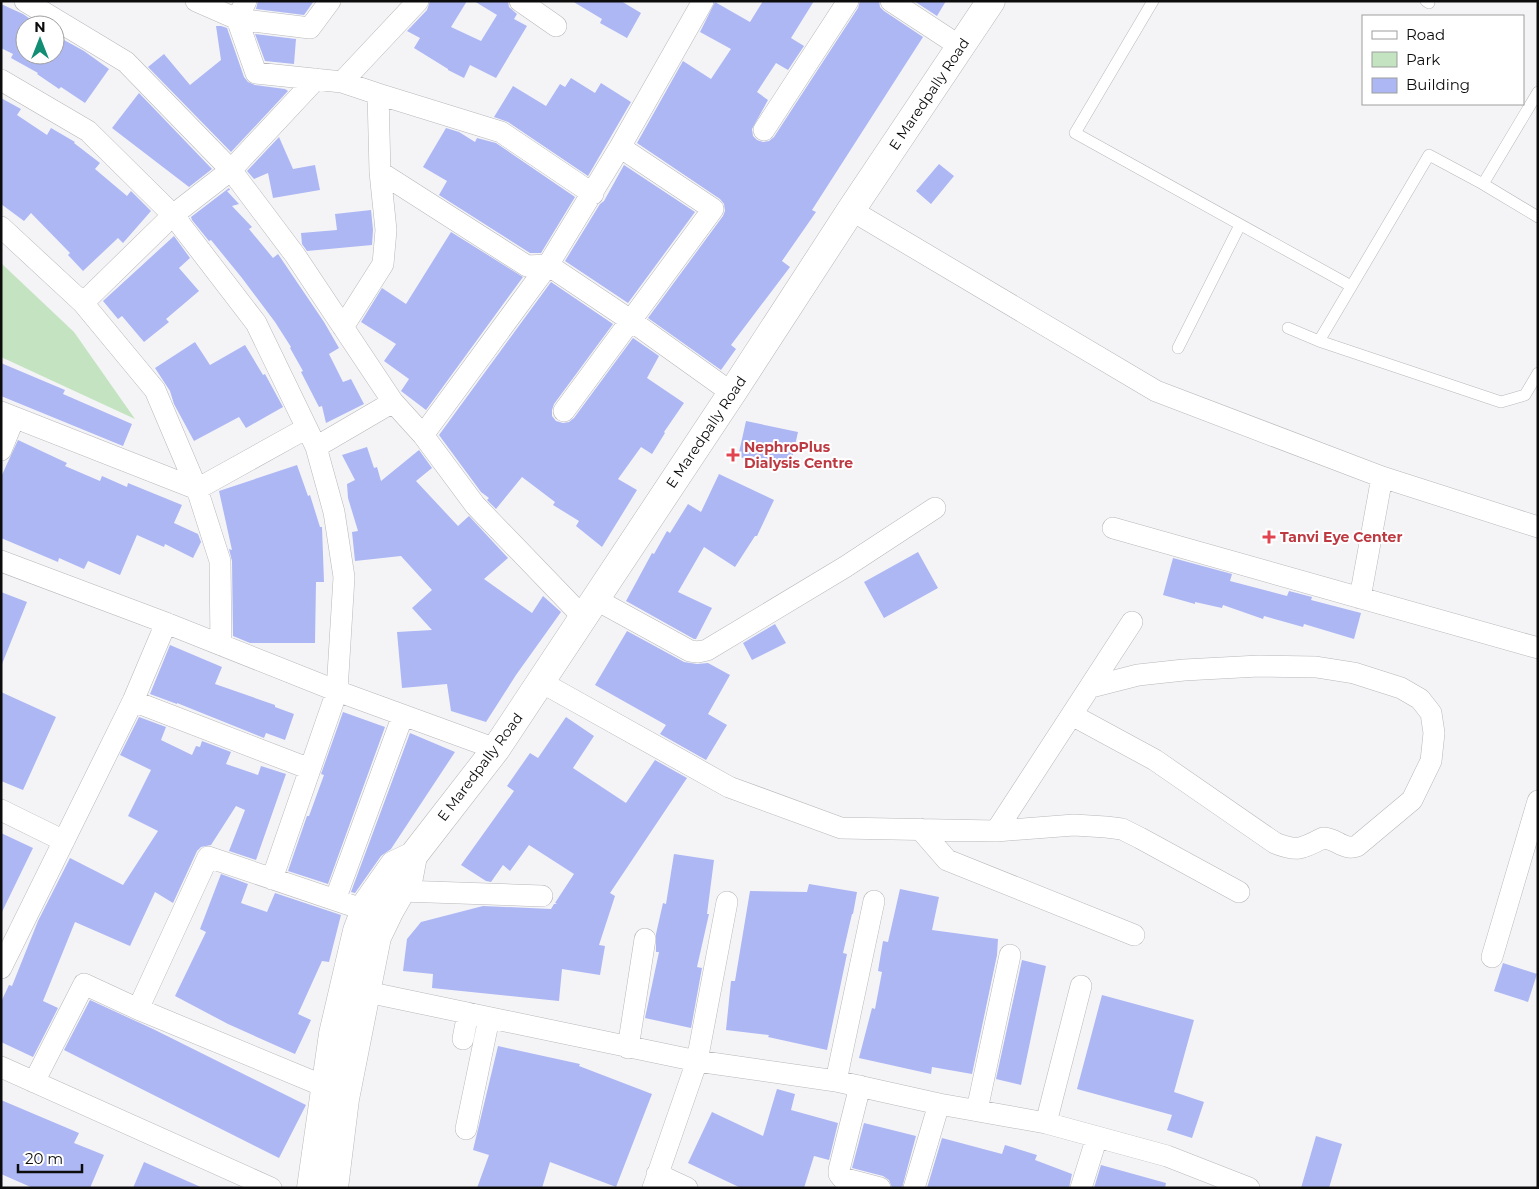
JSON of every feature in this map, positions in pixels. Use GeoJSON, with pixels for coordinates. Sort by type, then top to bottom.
{"type":"FeatureCollection","features":[{"type":"Feature","properties":{"kind":"main road","name":"E Maredpally Road"},"geometry":{"type":"LineString","coordinates":[[311,1188],[333,1034],[357,930],[368,902],[394,865],[413,856],[496,749],[991,1]]}},
{"type":"Feature","properties":{"kind":"main road","name":"E Maredpally Road"},"geometry":{"type":"LineString","coordinates":[[334,1188],[345,1099],[377,937],[409,877],[413,856]]}},
{"type":"Feature","properties":{"kind":"street"},"geometry":{"type":"LineString","coordinates":[[25,1],[126,62],[231,170],[295,255],[393,402],[423,435],[475,505],[590,608],[690,651],[707,650],[845,567],[935,508]]}},
{"type":"Feature","properties":{"kind":"street"},"geometry":{"type":"LineString","coordinates":[[196,1],[242,10],[310,28],[330,1]]}},
{"type":"Feature","properties":{"kind":"street"},"geometry":{"type":"LineString","coordinates":[[342,82],[418,1]]}},
{"type":"Feature","properties":{"kind":"street"},"geometry":{"type":"LineString","coordinates":[[520,1],[556,26]]}},
{"type":"Feature","properties":{"kind":"street"},"geometry":{"type":"LineString","coordinates":[[423,435],[548,266],[593,194],[703,1]]}},
{"type":"Feature","properties":{"kind":"street"},"geometry":{"type":"LineString","coordinates":[[764,130],[848,1]]}},
{"type":"Feature","properties":{"kind":"street"},"geometry":{"type":"LineString","coordinates":[[892,1],[961,47]]}},
{"type":"Feature","properties":{"kind":"street"},"geometry":{"type":"LineString","coordinates":[[242,10],[256,73],[342,82],[501,132],[593,194]]}},
{"type":"Feature","properties":{"kind":"street"},"geometry":{"type":"LineString","coordinates":[[82,303],[173,215],[231,170],[316,79]]}},
{"type":"Feature","properties":{"kind":"street"},"geometry":{"type":"LineString","coordinates":[[1,80],[88,131],[173,215],[256,323],[311,438],[334,512],[344,577],[337,691],[272,879]]}},
{"type":"Feature","properties":{"kind":"street"},"geometry":{"type":"LineString","coordinates":[[343,328],[383,264],[386,230],[380,172],[378,94]]}},
{"type":"Feature","properties":{"kind":"street"},"geometry":{"type":"LineString","coordinates":[[564,411],[713,209],[620,147]]}},
{"type":"Feature","properties":{"kind":"street"},"geometry":{"type":"LineString","coordinates":[[380,172],[527,266],[548,266],[630,320],[732,393]]}},
{"type":"Feature","properties":{"kind":"street"},"geometry":{"type":"LineString","coordinates":[[851,210],[1156,391],[1382,477],[1538,526]]}},
{"type":"Feature","properties":{"kind":"street"},"geometry":{"type":"LineString","coordinates":[[1,227],[82,303],[155,390],[197,489],[220,561],[220,645]]}},
{"type":"Feature","properties":{"kind":"street"},"geometry":{"type":"LineString","coordinates":[[1,450],[7,415],[197,489],[393,402]]}},
{"type":"Feature","properties":{"kind":"street"},"geometry":{"type":"LineString","coordinates":[[1360,598],[1382,477]]}},
{"type":"Feature","properties":{"kind":"street"},"geometry":{"type":"LineString","coordinates":[[1113,528],[1538,648]]}},
{"type":"Feature","properties":{"kind":"street"},"geometry":{"type":"LineString","coordinates":[[1,560],[337,691],[496,749]]}},
{"type":"Feature","properties":{"kind":"street"},"geometry":{"type":"LineString","coordinates":[[996,831],[1132,622]]}},
{"type":"Feature","properties":{"kind":"street"},"geometry":{"type":"LineString","coordinates":[[1,968],[133,701],[166,623]]}},
{"type":"Feature","properties":{"kind":"street"},"geometry":{"type":"LineString","coordinates":[[1072,715],[1155,760],[1275,843],[1296,850],[1307,847],[1323,838],[1333,840],[1348,848],[1357,846],[1412,800],[1431,761],[1434,733],[1431,713],[1420,699],[1401,688],[1354,673],[1316,667],[1260,666],[1184,670],[1138,675],[1091,687]]}},
{"type":"Feature","properties":{"kind":"street"},"geometry":{"type":"LineString","coordinates":[[541,682],[729,788],[841,828],[996,831],[1074,825],[1122,829],[1239,892]]}},
{"type":"Feature","properties":{"kind":"street"},"geometry":{"type":"LineString","coordinates":[[133,701],[310,769]]}},
{"type":"Feature","properties":{"kind":"street"},"geometry":{"type":"LineString","coordinates":[[334,900],[402,715]]}},
{"type":"Feature","properties":{"kind":"street"},"geometry":{"type":"LineString","coordinates":[[1492,957],[1538,801]]}},
{"type":"Feature","properties":{"kind":"street"},"geometry":{"type":"LineString","coordinates":[[1,810],[64,841]]}},
{"type":"Feature","properties":{"kind":"street"},"geometry":{"type":"LineString","coordinates":[[920,829],[946,860],[1134,936]]}},
{"type":"Feature","properties":{"kind":"street"},"geometry":{"type":"LineString","coordinates":[[138,1009],[208,857],[365,910]]}},
{"type":"Feature","properties":{"kind":"street"},"geometry":{"type":"LineString","coordinates":[[401,891],[542,896]]}},
{"type":"Feature","properties":{"kind":"street"},"geometry":{"type":"LineString","coordinates":[[836,1081],[874,901]]}},
{"type":"Feature","properties":{"kind":"street"},"geometry":{"type":"LineString","coordinates":[[687,1188],[655,1181],[696,1061],[727,902]]}},
{"type":"Feature","properties":{"kind":"street"},"geometry":{"type":"LineString","coordinates":[[628,1048],[645,939]]}},
{"type":"Feature","properties":{"kind":"street"},"geometry":{"type":"LineString","coordinates":[[977,1110],[1010,955]]}},
{"type":"Feature","properties":{"kind":"street"},"geometry":{"type":"LineString","coordinates":[[34,1082],[84,984],[138,1009],[326,1087]]}},
{"type":"Feature","properties":{"kind":"street"},"geometry":{"type":"LineString","coordinates":[[1046,1123],[1080,986]]}},
{"type":"Feature","properties":{"kind":"street"},"geometry":{"type":"LineString","coordinates":[[367,992],[466,1027],[488,1026],[628,1048],[696,1061],[836,1081],[939,1104],[1046,1123],[1168,1156],[1208,1180],[1249,1188]]}},
{"type":"Feature","properties":{"kind":"street"},"geometry":{"type":"LineString","coordinates":[[466,1129],[488,1026]]}},
{"type":"Feature","properties":{"kind":"street"},"geometry":{"type":"LineString","coordinates":[[1,1067],[272,1188]]}},
{"type":"Feature","properties":{"kind":"street"},"geometry":{"type":"LineString","coordinates":[[860,1086],[839,1174],[842,1178],[880,1188]]}},
{"type":"Feature","properties":{"kind":"street"},"geometry":{"type":"LineString","coordinates":[[914,1188],[939,1104]]}},
{"type":"Feature","properties":{"kind":"street"},"geometry":{"type":"LineString","coordinates":[[1081,1188],[1097,1137]]}},
{"type":"Feature","properties":{"kind":"lane"},"geometry":{"type":"LineString","coordinates":[[1153,1],[1075,133],[1351,286]]}},
{"type":"Feature","properties":{"kind":"lane"},"geometry":{"type":"LineString","coordinates":[[1483,184],[1538,92]]}},
{"type":"Feature","properties":{"kind":"lane"},"geometry":{"type":"LineString","coordinates":[[1319,340],[1429,155],[1538,217]]}},
{"type":"Feature","properties":{"kind":"lane"},"geometry":{"type":"LineString","coordinates":[[1178,348],[1240,225]]}},
{"type":"Feature","properties":{"kind":"lane"},"geometry":{"type":"LineString","coordinates":[[1288,328],[1501,402],[1525,395],[1538,373]]}},
{"type":"Feature","properties":{"kind":"green space"},"geometry":{"type":"Polygon","coordinates":[[[1,263],[74,332],[135,419],[1,357],[1,263]]]}},
{"type":"Feature","properties":{"kind":"building"},"geometry":{"type":"Polygon","coordinates":[[[258,1],[314,1],[304,15],[256,9],[258,1]]]}},
{"type":"Feature","properties":{"kind":"building"},"geometry":{"type":"Polygon","coordinates":[[[430,1],[467,1],[451,27],[481,41],[497,15],[474,1],[508,1],[509,7],[517,14],[514,19],[527,26],[496,78],[470,65],[464,78],[414,48],[420,38],[407,31],[427,10],[430,1]]]}},
{"type":"Feature","properties":{"kind":"building"},"geometry":{"type":"Polygon","coordinates":[[[572,1],[621,1],[641,13],[627,38],[600,23],[602,19],[572,1]]]}},
{"type":"Feature","properties":{"kind":"building"},"geometry":{"type":"Polygon","coordinates":[[[763,1],[814,1],[791,38],[804,46],[788,70],[776,63],[757,92],[768,100],[752,129],[753,136],[763,142],[769,141],[774,137],[858,8],[860,1],[879,1],[880,7],[884,11],[923,37],[812,210],[816,212],[782,261],[790,267],[731,345],[736,349],[721,370],[648,318],[723,216],[725,211],[724,204],[720,199],[637,143],[683,61],[711,79],[731,49],[700,32],[715,2],[750,22],[763,1]]]}},
{"type":"Feature","properties":{"kind":"building"},"geometry":{"type":"Polygon","coordinates":[[[914,1],[946,1],[937,16],[914,1]]]}},
{"type":"Feature","properties":{"kind":"building"},"geometry":{"type":"Polygon","coordinates":[[[1,4],[24,15],[15,15],[15,60],[11,58],[13,54],[1,48],[1,4]]]}},
{"type":"Feature","properties":{"kind":"building"},"geometry":{"type":"Polygon","coordinates":[[[216,26],[227,28],[244,77],[248,82],[288,91],[231,152],[148,67],[164,54],[190,85],[221,60],[216,26]]]}},
{"type":"Feature","properties":{"kind":"building"},"geometry":{"type":"Polygon","coordinates":[[[255,34],[296,39],[294,64],[265,61],[255,34]]]}},
{"type":"Feature","properties":{"kind":"building"},"geometry":{"type":"Polygon","coordinates":[[[65,41],[84,51],[109,69],[85,103],[61,87],[59,89],[24,65],[65,65],[65,41]]]}},
{"type":"Feature","properties":{"kind":"building"},"geometry":{"type":"Polygon","coordinates":[[[571,78],[595,93],[601,83],[631,102],[588,176],[508,122],[494,117],[513,86],[546,106],[560,84],[565,87],[571,78]]]}},
{"type":"Feature","properties":{"kind":"building"},"geometry":{"type":"Polygon","coordinates":[[[139,93],[212,169],[189,187],[112,128],[139,93]]]}},
{"type":"Feature","properties":{"kind":"building"},"geometry":{"type":"Polygon","coordinates":[[[1,98],[21,109],[17,115],[47,135],[51,128],[75,142],[100,163],[95,169],[127,196],[131,191],[151,211],[123,243],[118,238],[83,271],[68,255],[70,253],[31,213],[24,221],[1,204],[1,98]]]}},
{"type":"Feature","properties":{"kind":"building"},"geometry":{"type":"Polygon","coordinates":[[[446,128],[459,132],[475,142],[477,138],[496,143],[575,197],[541,253],[530,253],[439,195],[447,181],[423,167],[446,128]]]}},
{"type":"Feature","properties":{"kind":"building"},"geometry":{"type":"Polygon","coordinates":[[[279,137],[293,169],[315,165],[320,190],[273,198],[268,173],[254,179],[247,171],[279,137]]]}},
{"type":"Feature","properties":{"kind":"building"},"geometry":{"type":"Polygon","coordinates":[[[939,164],[954,176],[931,204],[916,191],[939,164]]]}},
{"type":"Feature","properties":{"kind":"building"},"geometry":{"type":"Polygon","coordinates":[[[624,165],[695,212],[628,303],[565,261],[600,204],[604,201],[624,165]]]}},
{"type":"Feature","properties":{"kind":"building"},"geometry":{"type":"Polygon","coordinates":[[[229,188],[230,190],[227,191],[239,204],[232,206],[252,227],[249,229],[273,258],[278,254],[324,322],[339,348],[329,354],[343,382],[351,379],[364,404],[326,423],[322,406],[319,407],[301,372],[303,371],[291,347],[275,322],[242,278],[192,220],[191,217],[229,188]]]}},
{"type":"Feature","properties":{"kind":"building"},"geometry":{"type":"Polygon","coordinates":[[[371,210],[372,245],[307,251],[302,244],[301,233],[337,230],[335,214],[371,210]]]}},
{"type":"Feature","properties":{"kind":"building"},"geometry":{"type":"Polygon","coordinates":[[[451,232],[523,277],[426,410],[401,391],[409,379],[384,361],[396,344],[361,322],[382,288],[406,304],[451,232]]]}},
{"type":"Feature","properties":{"kind":"building"},"geometry":{"type":"Polygon","coordinates":[[[174,236],[190,258],[179,268],[199,291],[166,319],[169,322],[144,342],[122,316],[118,319],[103,301],[174,236]]]}},
{"type":"Feature","properties":{"kind":"building"},"geometry":{"type":"Polygon","coordinates":[[[551,282],[613,324],[554,404],[552,416],[556,421],[569,422],[574,418],[633,338],[659,356],[647,378],[684,403],[664,432],[652,454],[641,447],[618,479],[637,490],[602,547],[576,526],[579,521],[553,505],[555,502],[522,477],[496,509],[487,500],[489,498],[481,492],[439,435],[551,282]]]}},
{"type":"Feature","properties":{"kind":"building"},"geometry":{"type":"Polygon","coordinates":[[[195,342],[210,365],[245,345],[263,375],[265,374],[283,407],[246,428],[239,417],[194,441],[174,404],[170,391],[155,368],[195,342]]]}},
{"type":"Feature","properties":{"kind":"building"},"geometry":{"type":"Polygon","coordinates":[[[1,363],[65,390],[63,394],[132,424],[123,446],[1,396],[1,363]]]}},
{"type":"Feature","properties":{"kind":"building"},"geometry":{"type":"Polygon","coordinates":[[[746,421],[798,432],[790,468],[738,457],[746,421]]]}},
{"type":"Feature","properties":{"kind":"building"},"geometry":{"type":"Polygon","coordinates":[[[18,440],[67,463],[65,466],[100,481],[102,476],[127,487],[128,483],[182,505],[174,523],[198,534],[201,542],[193,558],[165,544],[164,547],[137,535],[120,575],[88,561],[84,569],[59,558],[58,562],[1,538],[1,477],[18,440]]]}},
{"type":"Feature","properties":{"kind":"building"},"geometry":{"type":"Polygon","coordinates":[[[367,447],[374,468],[377,467],[381,481],[419,450],[432,468],[416,481],[458,526],[469,516],[508,558],[484,579],[532,613],[543,596],[561,612],[516,675],[486,722],[451,711],[447,684],[402,688],[397,632],[432,630],[412,608],[432,590],[401,556],[355,561],[352,532],[358,531],[348,498],[347,484],[355,480],[342,455],[367,447]]]}},
{"type":"Feature","properties":{"kind":"building"},"geometry":{"type":"Polygon","coordinates":[[[297,465],[308,496],[310,495],[320,527],[322,527],[324,582],[316,582],[315,643],[250,643],[233,636],[232,561],[229,549],[232,550],[219,491],[297,465]]]}},
{"type":"Feature","properties":{"kind":"building"},"geometry":{"type":"Polygon","coordinates":[[[719,474],[774,500],[757,536],[755,536],[735,567],[704,547],[678,592],[712,608],[696,639],[694,639],[626,601],[652,553],[654,554],[667,531],[670,533],[688,504],[701,512],[719,474]]]}},
{"type":"Feature","properties":{"kind":"building"},"geometry":{"type":"Polygon","coordinates":[[[918,552],[938,588],[884,618],[864,582],[918,552]]]}},
{"type":"Feature","properties":{"kind":"building"},"geometry":{"type":"Polygon","coordinates":[[[1173,558],[1232,574],[1230,581],[1287,596],[1289,591],[1312,597],[1311,600],[1361,613],[1354,639],[1304,624],[1303,627],[1264,616],[1263,619],[1223,605],[1222,608],[1195,602],[1195,604],[1163,595],[1173,558]]]}},
{"type":"Feature","properties":{"kind":"building"},"geometry":{"type":"Polygon","coordinates":[[[1,592],[27,602],[2,664],[1,664],[1,592]]]}},
{"type":"Feature","properties":{"kind":"building"},"geometry":{"type":"Polygon","coordinates":[[[775,624],[786,643],[752,660],[743,643],[775,624]]]}},
{"type":"Feature","properties":{"kind":"building"},"geometry":{"type":"Polygon","coordinates":[[[627,631],[684,662],[708,663],[730,675],[708,714],[727,725],[706,760],[660,734],[666,725],[595,685],[627,631]]]}},
{"type":"Feature","properties":{"kind":"building"},"geometry":{"type":"Polygon","coordinates":[[[170,645],[222,667],[215,684],[275,705],[275,707],[294,714],[285,740],[266,733],[264,738],[150,694],[170,645]]]}},
{"type":"Feature","properties":{"kind":"building"},"geometry":{"type":"Polygon","coordinates":[[[1,692],[56,717],[23,790],[1,781],[1,692]]]}},
{"type":"Feature","properties":{"kind":"building"},"geometry":{"type":"Polygon","coordinates":[[[343,712],[385,727],[328,884],[288,871],[307,816],[309,816],[324,775],[321,774],[343,712]]]}},
{"type":"Feature","properties":{"kind":"building"},"geometry":{"type":"Polygon","coordinates":[[[139,717],[166,727],[161,740],[192,755],[196,746],[200,747],[202,741],[231,752],[226,764],[258,775],[261,766],[286,774],[256,860],[229,851],[245,810],[236,806],[211,845],[201,847],[197,851],[173,903],[155,892],[130,946],[75,922],[43,1001],[58,1008],[33,1057],[1,1042],[1,1002],[9,985],[12,986],[38,921],[70,858],[123,885],[158,831],[128,816],[151,770],[120,755],[139,717]]]}},
{"type":"Feature","properties":{"kind":"building"},"geometry":{"type":"Polygon","coordinates":[[[566,717],[594,736],[573,768],[626,803],[655,760],[687,778],[610,893],[615,896],[599,945],[605,946],[600,975],[562,969],[559,1001],[432,988],[433,974],[403,971],[407,939],[421,922],[483,906],[551,909],[554,904],[557,904],[555,903],[574,874],[529,845],[510,871],[503,865],[491,882],[486,881],[461,865],[514,791],[507,786],[530,753],[538,758],[566,717]]]}},
{"type":"Feature","properties":{"kind":"building"},"geometry":{"type":"Polygon","coordinates":[[[410,733],[455,752],[391,849],[381,856],[355,893],[351,892],[410,733]]]}},
{"type":"Feature","properties":{"kind":"building"},"geometry":{"type":"Polygon","coordinates":[[[1,833],[33,848],[1,914],[1,833]]]}},
{"type":"Feature","properties":{"kind":"building"},"geometry":{"type":"Polygon","coordinates":[[[674,854],[714,860],[707,914],[709,914],[697,967],[702,968],[691,1028],[645,1018],[659,952],[656,952],[656,934],[663,903],[666,904],[674,854]]]}},
{"type":"Feature","properties":{"kind":"building"},"geometry":{"type":"Polygon","coordinates":[[[221,874],[248,884],[241,903],[267,912],[275,893],[341,915],[329,962],[322,961],[298,1014],[311,1020],[295,1054],[228,1024],[175,996],[206,932],[200,929],[221,874]]]}},
{"type":"Feature","properties":{"kind":"building"},"geometry":{"type":"Polygon","coordinates":[[[809,884],[857,892],[843,953],[847,954],[827,1050],[768,1037],[769,1035],[726,1030],[731,981],[735,981],[750,891],[807,892],[809,884]]]}},
{"type":"Feature","properties":{"kind":"building"},"geometry":{"type":"Polygon","coordinates":[[[900,889],[939,897],[932,930],[998,939],[997,955],[972,1074],[932,1067],[931,1074],[859,1058],[872,1008],[875,1009],[882,972],[878,971],[883,941],[888,942],[900,889]]]}},
{"type":"Feature","properties":{"kind":"building"},"geometry":{"type":"Polygon","coordinates":[[[1022,960],[1046,966],[1021,1085],[996,1079],[1022,960]]]}},
{"type":"Feature","properties":{"kind":"building"},"geometry":{"type":"Polygon","coordinates":[[[1503,963],[1537,974],[1528,1002],[1494,991],[1503,963]]]}},
{"type":"Feature","properties":{"kind":"building"},"geometry":{"type":"Polygon","coordinates":[[[1102,995],[1194,1020],[1174,1092],[1204,1102],[1192,1138],[1167,1130],[1172,1115],[1077,1089],[1102,995]]]}},
{"type":"Feature","properties":{"kind":"building"},"geometry":{"type":"Polygon","coordinates":[[[90,1000],[306,1105],[279,1158],[64,1050],[90,1000]]]}},
{"type":"Feature","properties":{"kind":"building"},"geometry":{"type":"Polygon","coordinates":[[[498,1046],[580,1064],[579,1066],[652,1094],[616,1187],[550,1162],[542,1188],[477,1188],[489,1155],[473,1150],[498,1046]]]}},
{"type":"Feature","properties":{"kind":"building"},"geometry":{"type":"Polygon","coordinates":[[[777,1089],[795,1094],[791,1110],[838,1123],[829,1160],[814,1156],[804,1188],[741,1188],[688,1163],[712,1112],[763,1136],[777,1089]]]}},
{"type":"Feature","properties":{"kind":"building"},"geometry":{"type":"Polygon","coordinates":[[[1,1100],[79,1133],[74,1143],[104,1155],[90,1188],[33,1188],[1,1174],[1,1100]]]}},
{"type":"Feature","properties":{"kind":"building"},"geometry":{"type":"Polygon","coordinates":[[[864,1123],[916,1136],[902,1188],[892,1188],[889,1180],[883,1176],[852,1168],[864,1123]]]}},
{"type":"Feature","properties":{"kind":"building"},"geometry":{"type":"Polygon","coordinates":[[[1316,1136],[1342,1144],[1329,1188],[1301,1188],[1316,1136]]]}},
{"type":"Feature","properties":{"kind":"building"},"geometry":{"type":"Polygon","coordinates":[[[942,1138],[1002,1154],[1005,1145],[1037,1155],[1035,1160],[1072,1174],[1069,1188],[927,1188],[942,1138]]]}},
{"type":"Feature","properties":{"kind":"building"},"geometry":{"type":"Polygon","coordinates":[[[144,1162],[203,1188],[133,1188],[144,1162]]]}},
{"type":"Feature","properties":{"kind":"building"},"geometry":{"type":"Polygon","coordinates":[[[1101,1165],[1166,1183],[1165,1188],[1094,1188],[1101,1165]]]}},
{"type":"Feature","properties":{"kind":"place","name":"NephroPlus Dialysis Centre"},"geometry":{"type":"Point","coordinates":[733,455]}},
{"type":"Feature","properties":{"kind":"place","name":"Tanvi Eye Center"},"geometry":{"type":"Point","coordinates":[1269,537]}}]}
